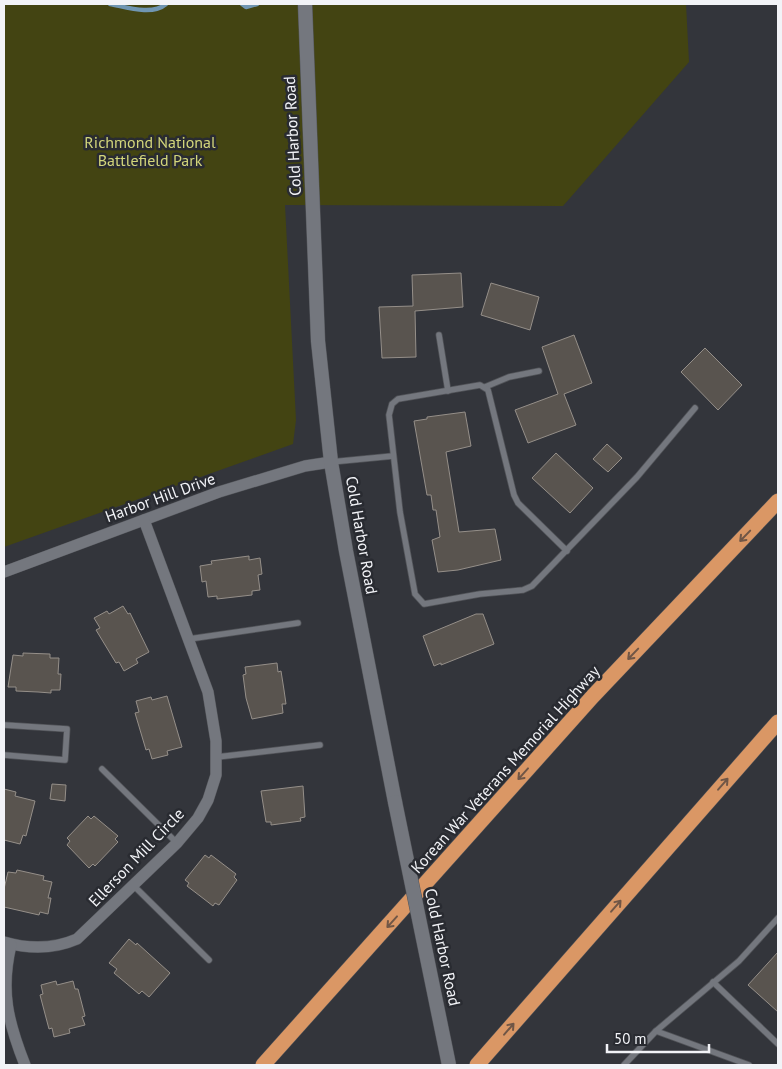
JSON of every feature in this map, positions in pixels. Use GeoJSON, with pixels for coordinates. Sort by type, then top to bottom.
{"type":"FeatureCollection","features":[{"type":"Feature","properties":{"kind":"highway","name":"Korean War Veterans Memorial Highway"},"geometry":{"type":"LineString","coordinates":[[263,1065],[593,696],[778,501]]}},
{"type":"Feature","properties":{"kind":"highway"},"geometry":{"type":"LineString","coordinates":[[477,1065],[778,722]]}},
{"type":"Feature","properties":{"kind":"main road","name":"Cold Harbor Road"},"geometry":{"type":"LineString","coordinates":[[305,4],[318,341],[331,462],[346,552],[449,1065]]}},
{"type":"Feature","properties":{"kind":"street","name":"Harbor Hill Drive"},"geometry":{"type":"LineString","coordinates":[[4,572],[219,492],[306,466],[331,462]]}},
{"type":"Feature","properties":{"kind":"street","name":"Ellerson Mill Circle"},"geometry":{"type":"LineString","coordinates":[[8,943],[61,946],[77,939],[177,843],[198,818],[208,800],[216,775],[217,757],[208,692],[144,520]]}},
{"type":"Feature","properties":{"kind":"street"},"geometry":{"type":"LineString","coordinates":[[8,943],[4,993],[13,1034],[26,1065]]}},
{"type":"Feature","properties":{"kind":"lane"},"geometry":{"type":"LineString","coordinates":[[440,336],[448,391]]}},
{"type":"Feature","properties":{"kind":"lane"},"geometry":{"type":"LineString","coordinates":[[539,371],[509,377],[485,386],[398,400],[392,404],[389,414],[400,512],[415,594],[424,604],[480,594],[523,590],[532,586],[638,477],[695,408]]}},
{"type":"Feature","properties":{"kind":"lane"},"geometry":{"type":"LineString","coordinates":[[485,386],[488,390],[514,495],[518,503],[567,551]]}},
{"type":"Feature","properties":{"kind":"lane"},"geometry":{"type":"LineString","coordinates":[[331,462],[393,456]]}},
{"type":"Feature","properties":{"kind":"lane"},"geometry":{"type":"LineString","coordinates":[[189,639],[298,623]]}},
{"type":"Feature","properties":{"kind":"lane"},"geometry":{"type":"LineString","coordinates":[[4,725],[67,729],[65,760],[4,755]]}},
{"type":"Feature","properties":{"kind":"lane"},"geometry":{"type":"LineString","coordinates":[[217,757],[320,745]]}},
{"type":"Feature","properties":{"kind":"lane"},"geometry":{"type":"LineString","coordinates":[[102,769],[177,843]]}},
{"type":"Feature","properties":{"kind":"lane"},"geometry":{"type":"LineString","coordinates":[[133,885],[209,960]]}},
{"type":"Feature","properties":{"kind":"lane"},"geometry":{"type":"LineString","coordinates":[[624,1065],[656,1031],[739,961],[778,918]]}},
{"type":"Feature","properties":{"kind":"lane"},"geometry":{"type":"LineString","coordinates":[[713,982],[778,1044]]}},
{"type":"Feature","properties":{"kind":"lane"},"geometry":{"type":"LineString","coordinates":[[656,1031],[749,1065]]}},
{"type":"Feature","properties":{"kind":"green space","name":"Richmond National Battlefield Park"},"geometry":{"type":"Polygon","coordinates":[[[4,4],[686,4],[689,62],[563,206],[285,205],[296,420],[293,444],[4,547],[4,4]]]}},
{"type":"Feature","properties":{"kind":"building"},"geometry":{"type":"Polygon","coordinates":[[[461,273],[463,307],[415,311],[416,357],[382,358],[379,307],[413,306],[412,275],[461,273]]]}},
{"type":"Feature","properties":{"kind":"building"},"geometry":{"type":"Polygon","coordinates":[[[491,283],[539,297],[530,330],[481,315],[491,283]]]}},
{"type":"Feature","properties":{"kind":"building"},"geometry":{"type":"Polygon","coordinates":[[[574,335],[592,383],[564,394],[576,425],[528,443],[515,410],[558,394],[542,347],[574,335]]]}},
{"type":"Feature","properties":{"kind":"building"},"geometry":{"type":"Polygon","coordinates":[[[705,348],[742,385],[718,410],[681,372],[705,348]]]}},
{"type":"Feature","properties":{"kind":"building"},"geometry":{"type":"Polygon","coordinates":[[[465,412],[471,446],[446,452],[459,532],[495,529],[501,560],[458,570],[438,572],[432,540],[440,537],[436,510],[433,510],[431,495],[427,495],[414,421],[427,419],[427,417],[465,412]]]}},
{"type":"Feature","properties":{"kind":"building"},"geometry":{"type":"Polygon","coordinates":[[[607,444],[622,458],[608,472],[593,459],[607,444]]]}},
{"type":"Feature","properties":{"kind":"building"},"geometry":{"type":"Polygon","coordinates":[[[556,453],[593,488],[570,513],[532,478],[556,453]]]}},
{"type":"Feature","properties":{"kind":"building"},"geometry":{"type":"Polygon","coordinates":[[[249,556],[249,560],[260,558],[262,574],[258,575],[260,590],[252,591],[252,595],[217,599],[217,596],[208,597],[206,581],[202,582],[200,566],[212,564],[211,561],[249,556]]]}},
{"type":"Feature","properties":{"kind":"building"},"geometry":{"type":"Polygon","coordinates":[[[123,606],[128,614],[130,613],[149,652],[136,659],[138,663],[124,671],[119,662],[116,663],[96,630],[100,628],[94,618],[107,611],[109,614],[123,606]]]}},
{"type":"Feature","properties":{"kind":"building"},"geometry":{"type":"Polygon","coordinates":[[[476,614],[483,614],[494,644],[434,666],[423,636],[476,614]]]}},
{"type":"Feature","properties":{"kind":"building"},"geometry":{"type":"Polygon","coordinates":[[[23,653],[50,654],[50,658],[59,658],[60,690],[51,690],[51,693],[16,691],[16,687],[8,687],[13,655],[23,656],[23,653]]]}},
{"type":"Feature","properties":{"kind":"building"},"geometry":{"type":"Polygon","coordinates":[[[277,663],[278,672],[281,671],[286,704],[282,704],[283,713],[252,719],[246,698],[243,675],[246,674],[245,667],[277,663]]]}},
{"type":"Feature","properties":{"kind":"building"},"geometry":{"type":"Polygon","coordinates":[[[167,696],[182,747],[167,751],[168,755],[152,759],[149,749],[146,750],[135,713],[139,712],[136,701],[151,697],[152,700],[167,696]]]}},
{"type":"Feature","properties":{"kind":"building"},"geometry":{"type":"Polygon","coordinates":[[[52,784],[66,785],[65,801],[50,799],[52,784]]]}},
{"type":"Feature","properties":{"kind":"building"},"geometry":{"type":"Polygon","coordinates":[[[303,786],[305,817],[300,818],[301,821],[271,825],[271,822],[266,822],[261,791],[303,786]]]}},
{"type":"Feature","properties":{"kind":"building"},"geometry":{"type":"Polygon","coordinates":[[[4,789],[16,792],[15,796],[35,801],[26,836],[23,835],[20,844],[4,840],[4,789]]]}},
{"type":"Feature","properties":{"kind":"building"},"geometry":{"type":"Polygon","coordinates":[[[88,816],[91,819],[94,816],[118,836],[115,839],[118,842],[95,866],[93,864],[89,868],[67,845],[70,841],[67,838],[88,816]]]}},
{"type":"Feature","properties":{"kind":"building"},"geometry":{"type":"Polygon","coordinates":[[[205,855],[209,858],[211,855],[236,874],[234,877],[237,880],[219,905],[215,903],[213,906],[187,886],[189,883],[185,880],[205,855]]]}},
{"type":"Feature","properties":{"kind":"building"},"geometry":{"type":"Polygon","coordinates":[[[17,870],[44,876],[43,880],[52,882],[48,898],[51,898],[48,914],[40,912],[39,915],[4,907],[4,889],[8,872],[16,873],[17,870]]]}},
{"type":"Feature","properties":{"kind":"building"},"geometry":{"type":"Polygon","coordinates":[[[129,939],[136,945],[137,943],[170,973],[149,997],[142,991],[139,994],[114,973],[117,969],[109,963],[129,939]]]}},
{"type":"Feature","properties":{"kind":"building"},"geometry":{"type":"Polygon","coordinates":[[[778,952],[778,1012],[748,985],[778,952]]]}},
{"type":"Feature","properties":{"kind":"building"},"geometry":{"type":"Polygon","coordinates":[[[56,981],[57,985],[73,981],[75,989],[78,989],[85,1016],[82,1017],[85,1025],[69,1029],[70,1033],[54,1037],[52,1028],[49,1029],[40,995],[43,994],[41,985],[56,981]]]}},
{"type":"Feature","properties":{"kind":"waterway"},"geometry":{"type":"LineString","coordinates":[[110,4],[146,10],[160,8],[166,4]]}},
{"type":"Feature","properties":{"kind":"waterway"},"geometry":{"type":"LineString","coordinates":[[242,4],[246,7],[257,4]]}}]}
